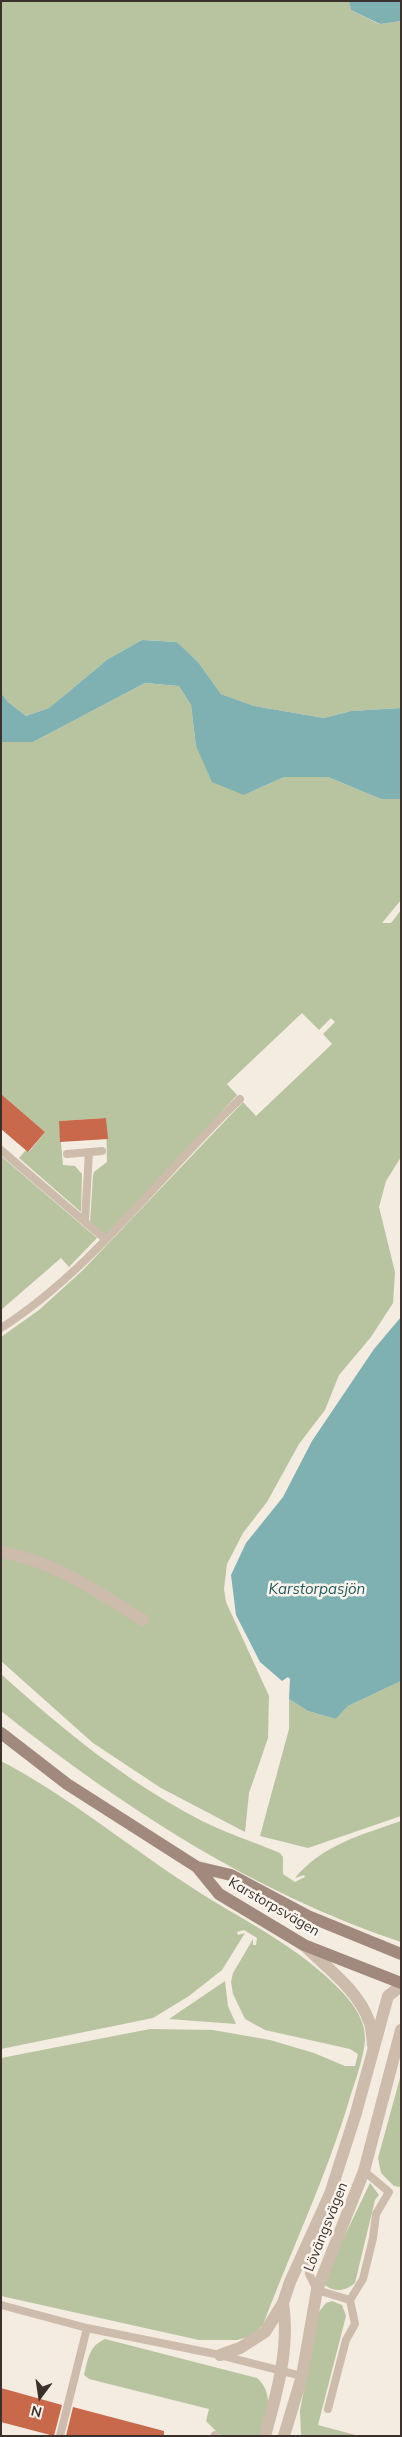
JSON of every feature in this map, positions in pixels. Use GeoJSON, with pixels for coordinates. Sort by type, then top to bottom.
{"type":"FeatureCollection","features":[{"type":"Feature","properties":{"kind":"main road","name":"Karstorpsvägen"},"geometry":{"type":"LineString","coordinates":[[1,1733],[67,1784],[196,1867],[219,1894],[304,1945],[401,1985]]}},
{"type":"Feature","properties":{"kind":"main road","name":"Karstorpsvägen"},"geometry":{"type":"LineString","coordinates":[[196,1867],[231,1875],[308,1916],[401,1954]]}},
{"type":"Feature","properties":{"kind":"street"},"geometry":{"type":"LineString","coordinates":[[1,1552],[27,1556],[60,1570],[143,1620]]}},
{"type":"Feature","properties":{"kind":"street","name":"Lövängsvägen"},"geometry":{"type":"LineString","coordinates":[[304,1945],[340,1978],[360,2002],[370,2022],[374,2050]]}},
{"type":"Feature","properties":{"kind":"street","name":"Lövängsvägen"},"geometry":{"type":"LineString","coordinates":[[220,2356],[240,2348],[265,2332],[283,2302],[290,2282],[330,2194],[374,2050],[388,1996],[401,1985]]}},
{"type":"Feature","properties":{"kind":"street","name":"Lövängsvägen"},"geometry":{"type":"LineString","coordinates":[[284,2436],[302,2376],[317,2290],[364,2171],[401,2030]]}},
{"type":"Feature","properties":{"kind":"street","name":"Lövängsvägen"},"geometry":{"type":"LineString","coordinates":[[265,2436],[281,2372],[286,2320],[283,2302]]}},
{"type":"Feature","properties":{"kind":"lane"},"geometry":{"type":"LineString","coordinates":[[1,1328],[32,1309],[105,1239],[240,1099]]}},
{"type":"Feature","properties":{"kind":"lane"},"geometry":{"type":"LineString","coordinates":[[1,1150],[105,1239]]}},
{"type":"Feature","properties":{"kind":"lane"},"geometry":{"type":"LineString","coordinates":[[67,1154],[102,1151]]}},
{"type":"Feature","properties":{"kind":"lane"},"geometry":{"type":"LineString","coordinates":[[85,1221],[89,1152]]}},
{"type":"Feature","properties":{"kind":"lane"},"geometry":{"type":"LineString","coordinates":[[328,2409],[346,2340],[355,2324],[350,2300],[363,2279],[373,2238],[376,2214],[389,2192],[364,2171]]}},
{"type":"Feature","properties":{"kind":"lane"},"geometry":{"type":"LineString","coordinates":[[307,2248],[309,2274],[317,2290],[350,2300]]}},
{"type":"Feature","properties":{"kind":"lane"},"geometry":{"type":"LineString","coordinates":[[1,2305],[87,2328],[220,2356],[302,2376]]}},
{"type":"Feature","properties":{"kind":"lane"},"geometry":{"type":"LineString","coordinates":[[60,2436],[87,2328]]}},
{"type":"Feature","properties":{"kind":"green space"},"geometry":{"type":"Polygon","coordinates":[[[1,1],[349,1],[351,10],[379,24],[401,21],[401,708],[351,711],[324,718],[254,706],[221,694],[198,662],[177,642],[142,640],[108,659],[49,708],[26,716],[8,702],[1,693],[1,1]]]}},
{"type":"Feature","properties":{"kind":"green space"},"geometry":{"type":"Polygon","coordinates":[[[145,683],[179,686],[191,705],[196,746],[244,795],[284,777],[328,777],[381,799],[401,799],[401,900],[382,923],[391,923],[401,910],[401,1157],[386,1181],[379,1207],[395,1272],[393,1303],[371,1337],[339,1375],[325,1410],[299,1444],[267,1502],[243,1533],[227,1564],[224,1589],[226,1602],[269,1696],[268,1738],[249,1793],[245,1832],[161,1788],[93,1743],[1,1661],[1,1337],[39,1310],[83,1270],[243,1102],[256,1116],[332,1044],[323,1034],[335,1022],[331,1018],[319,1030],[302,1013],[227,1084],[237,1095],[106,1236],[90,1222],[94,1172],[107,1162],[106,1118],[59,1121],[63,1165],[75,1166],[82,1174],[81,1212],[19,1158],[26,1150],[29,1152],[45,1132],[1,1094],[1,742],[33,742],[145,683]]]}},
{"type":"Feature","properties":{"kind":"green space"},"geometry":{"type":"Polygon","coordinates":[[[1,1156],[97,1238],[69,1267],[61,1258],[1,1310],[1,1156]]]}},
{"type":"Feature","properties":{"kind":"green space"},"geometry":{"type":"Polygon","coordinates":[[[1,1674],[72,1735],[122,1772],[174,1806],[221,1830],[280,1853],[283,1857],[283,1874],[295,1882],[305,1877],[304,1875],[295,1878],[306,1867],[330,1849],[357,1836],[401,1821],[401,1942],[347,1922],[294,1899],[242,1873],[191,1844],[94,1781],[1,1711],[1,1674]]]}},
{"type":"Feature","properties":{"kind":"green space"},"geometry":{"type":"Polygon","coordinates":[[[401,1681],[401,1816],[308,1848],[260,1836],[289,1729],[289,1699],[308,1711],[336,1719],[348,1706],[401,1681]]]}},
{"type":"Feature","properties":{"kind":"green space"},"geometry":{"type":"Polygon","coordinates":[[[1,1761],[72,1804],[202,1894],[289,1947],[335,1985],[350,2001],[361,2019],[365,2038],[364,2051],[332,2153],[263,2325],[251,2336],[237,2340],[199,2340],[1,2296],[1,2058],[150,2029],[213,2030],[270,2040],[314,2053],[345,2066],[355,2066],[358,2054],[350,2049],[265,2030],[245,2019],[233,1994],[231,1982],[233,1973],[253,1939],[253,1945],[256,1945],[257,1938],[244,1930],[237,1932],[238,1935],[245,1933],[222,1970],[189,1996],[153,2018],[1,2049],[1,1761]]]}},
{"type":"Feature","properties":{"kind":"green space"},"geometry":{"type":"Polygon","coordinates":[[[225,1981],[228,2006],[236,2024],[169,2019],[225,1981]]]}},
{"type":"Feature","properties":{"kind":"green space"},"geometry":{"type":"Polygon","coordinates":[[[400,2078],[401,2187],[394,2186],[381,2173],[378,2158],[400,2078]]]}},
{"type":"Feature","properties":{"kind":"green space"},"geometry":{"type":"Polygon","coordinates":[[[370,2183],[379,2195],[375,2200],[355,2283],[344,2289],[336,2290],[329,2288],[325,2285],[336,2254],[370,2183]]]}},
{"type":"Feature","properties":{"kind":"green space"},"geometry":{"type":"Polygon","coordinates":[[[332,2301],[342,2305],[346,2316],[318,2425],[359,2436],[301,2436],[300,2411],[318,2313],[326,2303],[332,2301]]]}},
{"type":"Feature","properties":{"kind":"green space"},"geometry":{"type":"Polygon","coordinates":[[[105,2339],[257,2378],[263,2384],[268,2398],[267,2413],[261,2436],[221,2436],[206,2421],[209,2409],[89,2379],[84,2375],[92,2349],[105,2339]]]}},
{"type":"Feature","properties":{"kind":"water"},"geometry":{"type":"Polygon","coordinates":[[[349,1],[401,1],[401,21],[380,24],[351,10],[349,1]]]}},
{"type":"Feature","properties":{"kind":"water"},"geometry":{"type":"Polygon","coordinates":[[[142,640],[177,642],[198,662],[221,694],[254,706],[324,718],[351,711],[401,708],[401,799],[381,799],[328,777],[284,777],[244,795],[212,782],[196,746],[191,705],[179,686],[145,683],[33,742],[1,742],[1,693],[8,702],[26,716],[49,708],[108,659],[142,640]]]}},
{"type":"Feature","properties":{"kind":"water","name":"Karstorpasjön"},"geometry":{"type":"Polygon","coordinates":[[[401,1317],[401,1681],[348,1706],[336,1719],[308,1711],[289,1699],[290,1679],[288,1677],[282,1681],[260,1662],[236,1615],[231,1575],[246,1543],[283,1497],[312,1441],[374,1349],[401,1317]]]}},
{"type":"Feature","properties":{"kind":"building"},"geometry":{"type":"Polygon","coordinates":[[[1,1094],[45,1132],[28,1152],[1,1129],[1,1094]]]}},
{"type":"Feature","properties":{"kind":"building"},"geometry":{"type":"Polygon","coordinates":[[[106,1118],[108,1139],[60,1142],[59,1121],[106,1118]]]}},
{"type":"Feature","properties":{"kind":"building"},"geometry":{"type":"Polygon","coordinates":[[[1,2388],[62,2405],[54,2436],[1,2422],[1,2388]]]}},
{"type":"Feature","properties":{"kind":"building"},"geometry":{"type":"Polygon","coordinates":[[[73,2407],[164,2431],[164,2436],[66,2436],[73,2407]]]}}]}
